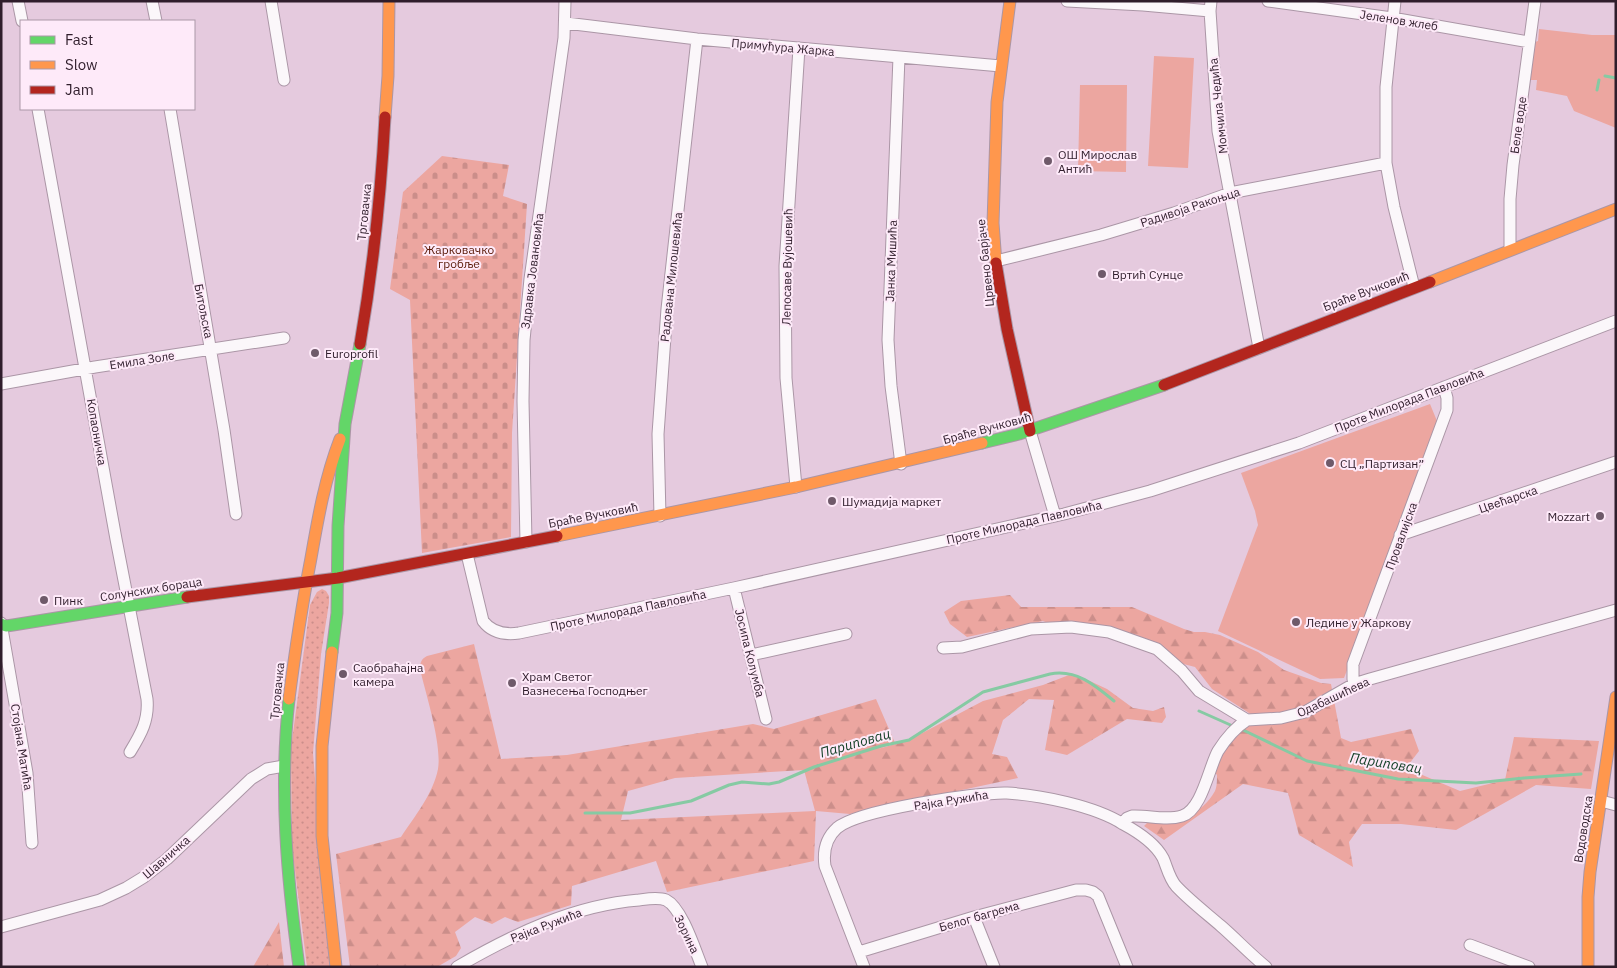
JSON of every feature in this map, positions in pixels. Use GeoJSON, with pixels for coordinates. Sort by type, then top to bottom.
{"type":"FeatureCollection","features":[{"type":"Feature","properties":{"kind":"street"},"geometry":{"type":"LineString","coordinates":[[18,1],[22,20]]}},
{"type":"Feature","properties":{"kind":"street"},"geometry":{"type":"LineString","coordinates":[[152,1],[156,20]]}},
{"type":"Feature","properties":{"kind":"street"},"geometry":{"type":"LineString","coordinates":[[272,1],[284,80]]}},
{"type":"Feature","properties":{"kind":"street","name":"Трговачка"},"geometry":{"type":"LineString","coordinates":[[336,967],[322,836],[322,756],[325,703],[337,613],[338,526],[345,424],[368,298],[382,175],[388,76],[389,1]]}},
{"type":"Feature","properties":{"kind":"street","name":"Здравка Јовановића"},"geometry":{"type":"LineString","coordinates":[[526,542],[525,327],[566,23],[565,1]]}},
{"type":"Feature","properties":{"kind":"street","name":"Црвено барјаче"},"geometry":{"type":"LineString","coordinates":[[1010,1],[997,102],[994,199],[996,261],[1007,330],[1030,431],[1055,516]]}},
{"type":"Feature","properties":{"kind":"street","name":"Момчила Чедића"},"geometry":{"type":"LineString","coordinates":[[1067,1],[1211,6],[1218,131],[1260,348]]}},
{"type":"Feature","properties":{"kind":"street","name":"Јеленов жлеб"},"geometry":{"type":"LineString","coordinates":[[1268,1],[1392,18],[1529,42]]}},
{"type":"Feature","properties":{"kind":"street"},"geometry":{"type":"LineString","coordinates":[[1395,1],[1386,87],[1386,163],[1394,208],[1414,287]]}},
{"type":"Feature","properties":{"kind":"street","name":"Беле воде"},"geometry":{"type":"LineString","coordinates":[[1510,249],[1512,166],[1535,1]]}},
{"type":"Feature","properties":{"kind":"street","name":"Примућура Жарка"},"geometry":{"type":"LineString","coordinates":[[566,23],[697,39],[1001,66]]}},
{"type":"Feature","properties":{"kind":"street","name":"Радована Милошевића"},"geometry":{"type":"LineString","coordinates":[[660,516],[658,434],[667,309],[697,39]]}},
{"type":"Feature","properties":{"kind":"street","name":"Лепосаве Вујошевић"},"geometry":{"type":"LineString","coordinates":[[796,487],[786,378],[785,266],[799,48]]}},
{"type":"Feature","properties":{"kind":"street","name":"Јанка Мишића"},"geometry":{"type":"LineString","coordinates":[[899,57],[888,359],[900,464]]}},
{"type":"Feature","properties":{"kind":"street","name":"Копаоничка"},"geometry":{"type":"LineString","coordinates":[[38,110],[148,708],[145,726],[130,752]]}},
{"type":"Feature","properties":{"kind":"street","name":"Битољска"},"geometry":{"type":"LineString","coordinates":[[170,110],[211,349],[236,514]]}},
{"type":"Feature","properties":{"kind":"street","name":"Радивоја Ракоњца"},"geometry":{"type":"LineString","coordinates":[[996,261],[1101,235],[1174,213],[1230,193],[1386,163]]}},
{"type":"Feature","properties":{"kind":"street","name":"Браће Вучковић"},"geometry":{"type":"LineString","coordinates":[[338,578],[660,516],[900,464],[1030,431],[1171,383],[1616,209]]}},
{"type":"Feature","properties":{"kind":"street","name":"Проте Милорада Павловића"},"geometry":{"type":"LineString","coordinates":[[467,554],[483,621],[500,633],[508,634],[734,588],[1055,516],[1150,491],[1299,442],[1616,322]]}},
{"type":"Feature","properties":{"kind":"street","name":"Емила Золе"},"geometry":{"type":"LineString","coordinates":[[1,384],[284,338]]}},
{"type":"Feature","properties":{"kind":"street","name":"Провалијска"},"geometry":{"type":"LineString","coordinates":[[1354,684],[1352,679],[1354,664],[1447,410],[1447,398],[1444,387]]}},
{"type":"Feature","properties":{"kind":"street","name":"Трговачка"},"geometry":{"type":"LineString","coordinates":[[299,967],[286,848],[284,766],[290,690],[306,582],[324,485],[345,424]]}},
{"type":"Feature","properties":{"kind":"street","name":"Цвећарска"},"geometry":{"type":"LineString","coordinates":[[1400,535],[1616,462]]}},
{"type":"Feature","properties":{"kind":"street","name":"Солунских бораца"},"geometry":{"type":"LineString","coordinates":[[1,624],[6,626],[199,595],[338,578]]}},
{"type":"Feature","properties":{"kind":"street","name":"Јосипа Колумба"},"geometry":{"type":"LineString","coordinates":[[734,588],[766,719]]}},
{"type":"Feature","properties":{"kind":"street","name":"Одабашићева"},"geometry":{"type":"LineString","coordinates":[[1245,721],[1281,718],[1305,712],[1354,684],[1370,678],[1616,610]]}},
{"type":"Feature","properties":{"kind":"street","name":"Стојана Матића"},"geometry":{"type":"LineString","coordinates":[[1,624],[27,773],[32,842]]}},
{"type":"Feature","properties":{"kind":"street"},"geometry":{"type":"LineString","coordinates":[[943,648],[962,647],[1031,629],[1071,627],[1109,632],[1157,649],[1182,671],[1199,691],[1245,721],[1219,751],[1205,787],[1187,814],[1168,818],[1132,816],[1123,823]]}},
{"type":"Feature","properties":{"kind":"street"},"geometry":{"type":"LineString","coordinates":[[751,655],[846,634]]}},
{"type":"Feature","properties":{"kind":"street","name":"Водоводска"},"geometry":{"type":"LineString","coordinates":[[1588,967],[1589,881],[1616,697]]}},
{"type":"Feature","properties":{"kind":"street","name":"Шавничка"},"geometry":{"type":"LineString","coordinates":[[1,927],[85,905],[126,888],[167,859],[251,779],[267,769],[284,766]]}},
{"type":"Feature","properties":{"kind":"street","name":"Рајка Ружића"},"geometry":{"type":"LineString","coordinates":[[859,952],[827,873],[824,853],[831,835],[836,829],[853,820],[885,811],[978,794],[1004,793],[1041,798],[1096,812],[1123,823],[1147,840],[1160,853],[1176,886],[1266,967]]}},
{"type":"Feature","properties":{"kind":"street"},"geometry":{"type":"LineString","coordinates":[[1601,801],[1616,805]]}},
{"type":"Feature","properties":{"kind":"street","name":"Белог багрема"},"geometry":{"type":"LineString","coordinates":[[859,952],[1076,890],[1086,890],[1098,896],[1127,967]]}},
{"type":"Feature","properties":{"kind":"street","name":"Рајка Ружића"},"geometry":{"type":"LineString","coordinates":[[457,967],[505,941],[566,915],[633,900],[658,898],[669,903]]}},
{"type":"Feature","properties":{"kind":"street","name":"Зорина"},"geometry":{"type":"LineString","coordinates":[[669,903],[687,930],[702,967]]}},
{"type":"Feature","properties":{"kind":"street"},"geometry":{"type":"LineString","coordinates":[[974,918],[994,967]]}},
{"type":"Feature","properties":{"kind":"street"},"geometry":{"type":"LineString","coordinates":[[1470,945],[1529,967]]}},
{"type":"Feature","properties":{"kind":"street"},"geometry":{"type":"LineString","coordinates":[[859,952],[864,967]]}},
{"type":"Feature","properties":{"kind":"green space"},"geometry":{"type":"Polygon","coordinates":[[[1539,29],[1592,35],[1616,35],[1616,128],[1574,111],[1567,96],[1536,90],[1537,80],[1528,80],[1532,43],[1538,41],[1539,29]]]}},
{"type":"Feature","properties":{"kind":"green space"},"geometry":{"type":"Polygon","coordinates":[[[1154,56],[1194,58],[1188,168],[1148,166],[1154,56]]]}},
{"type":"Feature","properties":{"kind":"green space"},"geometry":{"type":"Polygon","coordinates":[[[1080,85],[1127,85],[1126,172],[1078,171],[1080,85]]]}},
{"type":"Feature","properties":{"kind":"green space","name":"Жарковачко гробље"},"geometry":{"type":"Polygon","coordinates":[[[442,156],[509,165],[503,196],[527,204],[512,433],[511,537],[422,553],[410,300],[390,289],[403,192],[442,156]]]}},
{"type":"Feature","properties":{"kind":"green space"},"geometry":{"type":"Polygon","coordinates":[[[1430,404],[1437,421],[1376,595],[1344,678],[1320,679],[1218,631],[1258,525],[1241,473],[1430,404]]]}},
{"type":"Feature","properties":{"kind":"green space"},"geometry":{"type":"Polygon","coordinates":[[[322,589],[329,596],[329,603],[321,654],[313,753],[330,967],[307,967],[292,846],[291,748],[310,605],[317,592],[322,589]]]}},
{"type":"Feature","properties":{"kind":"green space"},"geometry":{"type":"Polygon","coordinates":[[[1010,595],[1021,607],[1132,607],[1184,629],[1220,635],[1258,652],[1284,670],[1321,683],[1331,684],[1341,738],[1351,742],[1411,729],[1419,751],[1406,768],[1460,791],[1505,780],[1514,737],[1599,741],[1591,789],[1536,785],[1456,830],[1401,824],[1362,824],[1349,842],[1353,867],[1299,835],[1288,793],[1243,784],[1164,840],[1144,826],[1147,823],[1167,822],[1186,817],[1209,800],[1216,788],[1217,775],[1211,768],[1252,715],[1212,689],[1195,667],[1172,661],[1148,645],[1058,627],[1043,621],[967,637],[950,624],[944,612],[961,601],[1010,595]]]}},
{"type":"Feature","properties":{"kind":"green space"},"geometry":{"type":"Polygon","coordinates":[[[474,644],[501,759],[567,755],[753,724],[774,729],[876,699],[895,743],[878,749],[909,740],[983,701],[1043,685],[1069,675],[1079,676],[1107,689],[1133,708],[1153,711],[1164,707],[1166,717],[1162,723],[1127,719],[1067,755],[1045,750],[1054,700],[1029,699],[1003,720],[992,754],[1007,757],[1018,778],[850,814],[816,811],[814,861],[667,892],[656,861],[572,886],[571,905],[518,922],[505,917],[492,924],[475,917],[455,932],[461,948],[456,956],[437,967],[350,967],[336,854],[401,837],[432,787],[436,778],[439,759],[436,733],[420,669],[421,661],[427,656],[474,644]],[[804,770],[675,778],[628,791],[621,820],[815,811],[804,770]]]}},
{"type":"Feature","properties":{"kind":"green space"},"geometry":{"type":"Polygon","coordinates":[[[279,922],[284,967],[253,967],[279,922]]]}},
{"type":"Feature","properties":{"kind":"waterway"},"geometry":{"type":"LineString","coordinates":[[1605,76],[1616,78]]}},
{"type":"Feature","properties":{"kind":"waterway"},"geometry":{"type":"LineString","coordinates":[[1597,90],[1599,80]]}},
{"type":"Feature","properties":{"kind":"waterway","name":"Париповац"},"geometry":{"type":"LineString","coordinates":[[585,813],[630,813],[691,801],[729,785],[742,782],[769,784],[779,782],[814,767],[881,746],[909,740],[983,692],[1050,674],[1059,673],[1077,676],[1100,689],[1114,701]]}},
{"type":"Feature","properties":{"kind":"waterway","name":"Париповац"},"geometry":{"type":"LineString","coordinates":[[1199,711],[1235,727]]}},
{"type":"Feature","properties":{"kind":"waterway","name":"Париповац"},"geometry":{"type":"LineString","coordinates":[[1241,729],[1307,761],[1398,779],[1476,783],[1581,774]]}},
{"type":"Feature","properties":{"kind":"traffic: fast"},"geometry":{"type":"LineString","coordinates":[[332,652],[337,613],[338,526],[345,424],[360,344]]}},
{"type":"Feature","properties":{"kind":"traffic: fast"},"geometry":{"type":"LineString","coordinates":[[982,443],[1019,434],[1164,385]]}},
{"type":"Feature","properties":{"kind":"traffic: fast"},"geometry":{"type":"LineString","coordinates":[[1,624],[6,626],[13,625],[187,597]]}},
{"type":"Feature","properties":{"kind":"traffic: fast"},"geometry":{"type":"LineString","coordinates":[[289,699],[285,766],[286,833],[299,967]]}},
{"type":"Feature","properties":{"kind":"traffic: slow"},"geometry":{"type":"LineString","coordinates":[[385,117],[388,76],[389,1]]}},
{"type":"Feature","properties":{"kind":"traffic: slow"},"geometry":{"type":"LineString","coordinates":[[996,263],[993,223],[997,102],[1010,1]]}},
{"type":"Feature","properties":{"kind":"traffic: slow"},"geometry":{"type":"LineString","coordinates":[[1430,282],[1616,209]]}},
{"type":"Feature","properties":{"kind":"traffic: slow"},"geometry":{"type":"LineString","coordinates":[[289,699],[319,513],[330,468],[340,439]]}},
{"type":"Feature","properties":{"kind":"traffic: slow"},"geometry":{"type":"LineString","coordinates":[[557,536],[796,487],[982,443]]}},
{"type":"Feature","properties":{"kind":"traffic: slow"},"geometry":{"type":"LineString","coordinates":[[332,652],[322,746],[322,836],[336,967]]}},
{"type":"Feature","properties":{"kind":"traffic: slow"},"geometry":{"type":"LineString","coordinates":[[1588,967],[1590,872],[1616,697]]}},
{"type":"Feature","properties":{"kind":"traffic: jam"},"geometry":{"type":"LineString","coordinates":[[360,344],[376,231],[385,117]]}},
{"type":"Feature","properties":{"kind":"traffic: jam"},"geometry":{"type":"LineString","coordinates":[[996,263],[1007,329],[1030,431]]}},
{"type":"Feature","properties":{"kind":"traffic: jam"},"geometry":{"type":"LineString","coordinates":[[1164,385],[1430,282]]}},
{"type":"Feature","properties":{"kind":"traffic: jam"},"geometry":{"type":"LineString","coordinates":[[187,597],[338,578],[557,536]]}},
{"type":"Feature","properties":{"kind":"place","name":"ОШ Мирослав Антић"},"geometry":{"type":"Point","coordinates":[1048,161]}},
{"type":"Feature","properties":{"kind":"place","name":"Вртић Сунце"},"geometry":{"type":"Point","coordinates":[1102,274]}},
{"type":"Feature","properties":{"kind":"place","name":"Europrofil"},"geometry":{"type":"Point","coordinates":[315,353]}},
{"type":"Feature","properties":{"kind":"place","name":"СЦ „Партизан”"},"geometry":{"type":"Point","coordinates":[1330,463]}},
{"type":"Feature","properties":{"kind":"place","name":"Шумадија маркет"},"geometry":{"type":"Point","coordinates":[832,501]}},
{"type":"Feature","properties":{"kind":"place","name":"Mozzart"},"geometry":{"type":"Point","coordinates":[1600,516]}},
{"type":"Feature","properties":{"kind":"place","name":"Пинк"},"geometry":{"type":"Point","coordinates":[44,600]}},
{"type":"Feature","properties":{"kind":"place","name":"Ледине у Жаркову"},"geometry":{"type":"Point","coordinates":[1296,622]}},
{"type":"Feature","properties":{"kind":"place","name":"Саобраћајна камера"},"geometry":{"type":"Point","coordinates":[343,674]}},
{"type":"Feature","properties":{"kind":"place","name":"Храм Светог Вазнесења Господњег"},"geometry":{"type":"Point","coordinates":[512,683]}}]}
